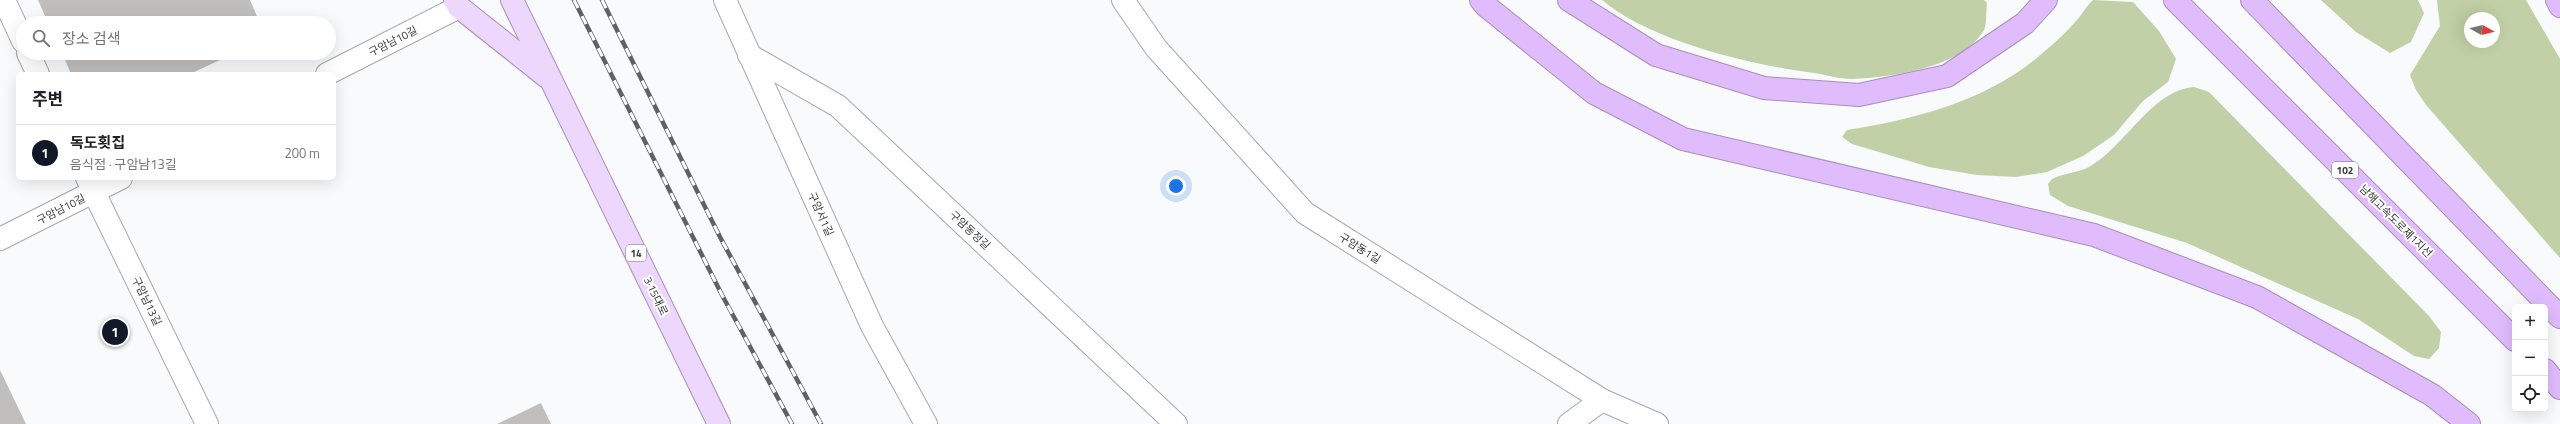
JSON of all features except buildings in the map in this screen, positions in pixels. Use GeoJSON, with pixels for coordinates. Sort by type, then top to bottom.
{"type":"FeatureCollection","features":[{"type":"Feature","properties":{"kind":"highway"},"geometry":{"type":"LineString","coordinates":[[1481,0],[1486,6],[1594,93],[1684,139],[2094,235],[2258,297],[2432,395],[2469,424]]}},
{"type":"Feature","properties":{"kind":"highway"},"geometry":{"type":"LineString","coordinates":[[1569,0],[1656,55],[1764,88],[1859,95],[1947,76],[2025,23],[2046,0]]}},
{"type":"Feature","properties":{"kind":"highway","name":"남해고속도로제1지선"},"geometry":{"type":"LineString","coordinates":[[2175,0],[2512,337]]}},
{"type":"Feature","properties":{"kind":"highway"},"geometry":{"type":"LineString","coordinates":[[2252,0],[2560,317]]}},
{"type":"Feature","properties":{"kind":"highway"},"geometry":{"type":"LineString","coordinates":[[2557,0],[2560,6]]}},
{"type":"Feature","properties":{"kind":"highway"},"geometry":{"type":"LineString","coordinates":[[2548,374],[2560,388]]}},
{"type":"Feature","properties":{"kind":"main road","name":"3·15대로"},"geometry":{"type":"LineString","coordinates":[[512,0],[719,424]]}},
{"type":"Feature","properties":{"kind":"main road","name":"3·15대로"},"geometry":{"type":"LineString","coordinates":[[457,4],[552,81]]}},
{"type":"Feature","properties":{"kind":"street"},"geometry":{"type":"LineString","coordinates":[[4,0],[16,27]]}},
{"type":"Feature","properties":{"kind":"street","name":"구암서1길"},"geometry":{"type":"LineString","coordinates":[[725,0],[872,326],[926,424]]}},
{"type":"Feature","properties":{"kind":"street","name":"구암동1길"},"geometry":{"type":"LineString","coordinates":[[1124,0],[1156,48],[1305,213],[1602,400],[1657,424]]}},
{"type":"Feature","properties":{"kind":"street","name":"구암남10길"},"geometry":{"type":"LineString","coordinates":[[331,72],[457,4]]}},
{"type":"Feature","properties":{"kind":"street","name":"구암동정길"},"geometry":{"type":"LineString","coordinates":[[749,55],[838,106],[1176,424]]}},
{"type":"Feature","properties":{"kind":"street"},"geometry":{"type":"LineString","coordinates":[[31,60],[37,72]]}},
{"type":"Feature","properties":{"kind":"street","name":"구암남10길"},"geometry":{"type":"LineString","coordinates":[[0,239],[90,185],[112,180]]}},
{"type":"Feature","properties":{"kind":"street","name":"구암남13길"},"geometry":{"type":"LineString","coordinates":[[90,185],[207,424]]}},
{"type":"Feature","properties":{"kind":"street"},"geometry":{"type":"LineString","coordinates":[[1569,424],[1602,400]]}},
{"type":"Feature","properties":{"kind":"green space"},"geometry":{"type":"Polygon","coordinates":[[[1602,0],[1984,0],[1987,3],[1984,30],[1974,43],[1960,53],[1943,62],[1906,73],[1852,79],[1838,78],[1761,64],[1702,49],[1647,28],[1622,15],[1602,0]]]}},
{"type":"Feature","properties":{"kind":"green space"},"geometry":{"type":"Polygon","coordinates":[[[2093,0],[2133,2],[2159,31],[2176,59],[2168,82],[2143,101],[2114,135],[2083,156],[2047,172],[2016,177],[1977,175],[1929,167],[1852,144],[1842,137],[1847,130],[1897,121],[1923,114],[1972,97],[1996,86],[2018,72],[2048,49],[2072,26],[2093,0]]]}},
{"type":"Feature","properties":{"kind":"green space"},"geometry":{"type":"Polygon","coordinates":[[[2321,0],[2418,0],[2424,13],[2411,42],[2390,53],[2356,32],[2321,0]]]}},
{"type":"Feature","properties":{"kind":"green space"},"geometry":{"type":"Polygon","coordinates":[[[2437,0],[2526,0],[2560,59],[2560,258],[2426,105],[2416,90],[2410,75],[2440,26],[2437,0]]]}},
{"type":"Feature","properties":{"kind":"green space"},"geometry":{"type":"Polygon","coordinates":[[[2194,87],[2209,92],[2429,316],[2441,332],[2439,348],[2429,359],[2414,356],[2358,319],[2187,243],[2068,206],[2050,195],[2048,184],[2052,179],[2089,167],[2102,158],[2152,108],[2165,98],[2179,90],[2194,87]]]}},
{"type":"Feature","properties":{"kind":"railway"},"geometry":{"type":"LineString","coordinates":[[574,0],[722,295],[792,424]]}},
{"type":"Feature","properties":{"kind":"railway"},"geometry":{"type":"LineString","coordinates":[[602,0],[720,237],[821,424]]}},
{"type":"Feature","properties":{"kind":"place","name":"독도횟집"},"geometry":{"type":"Point","coordinates":[115,332]}}]}
